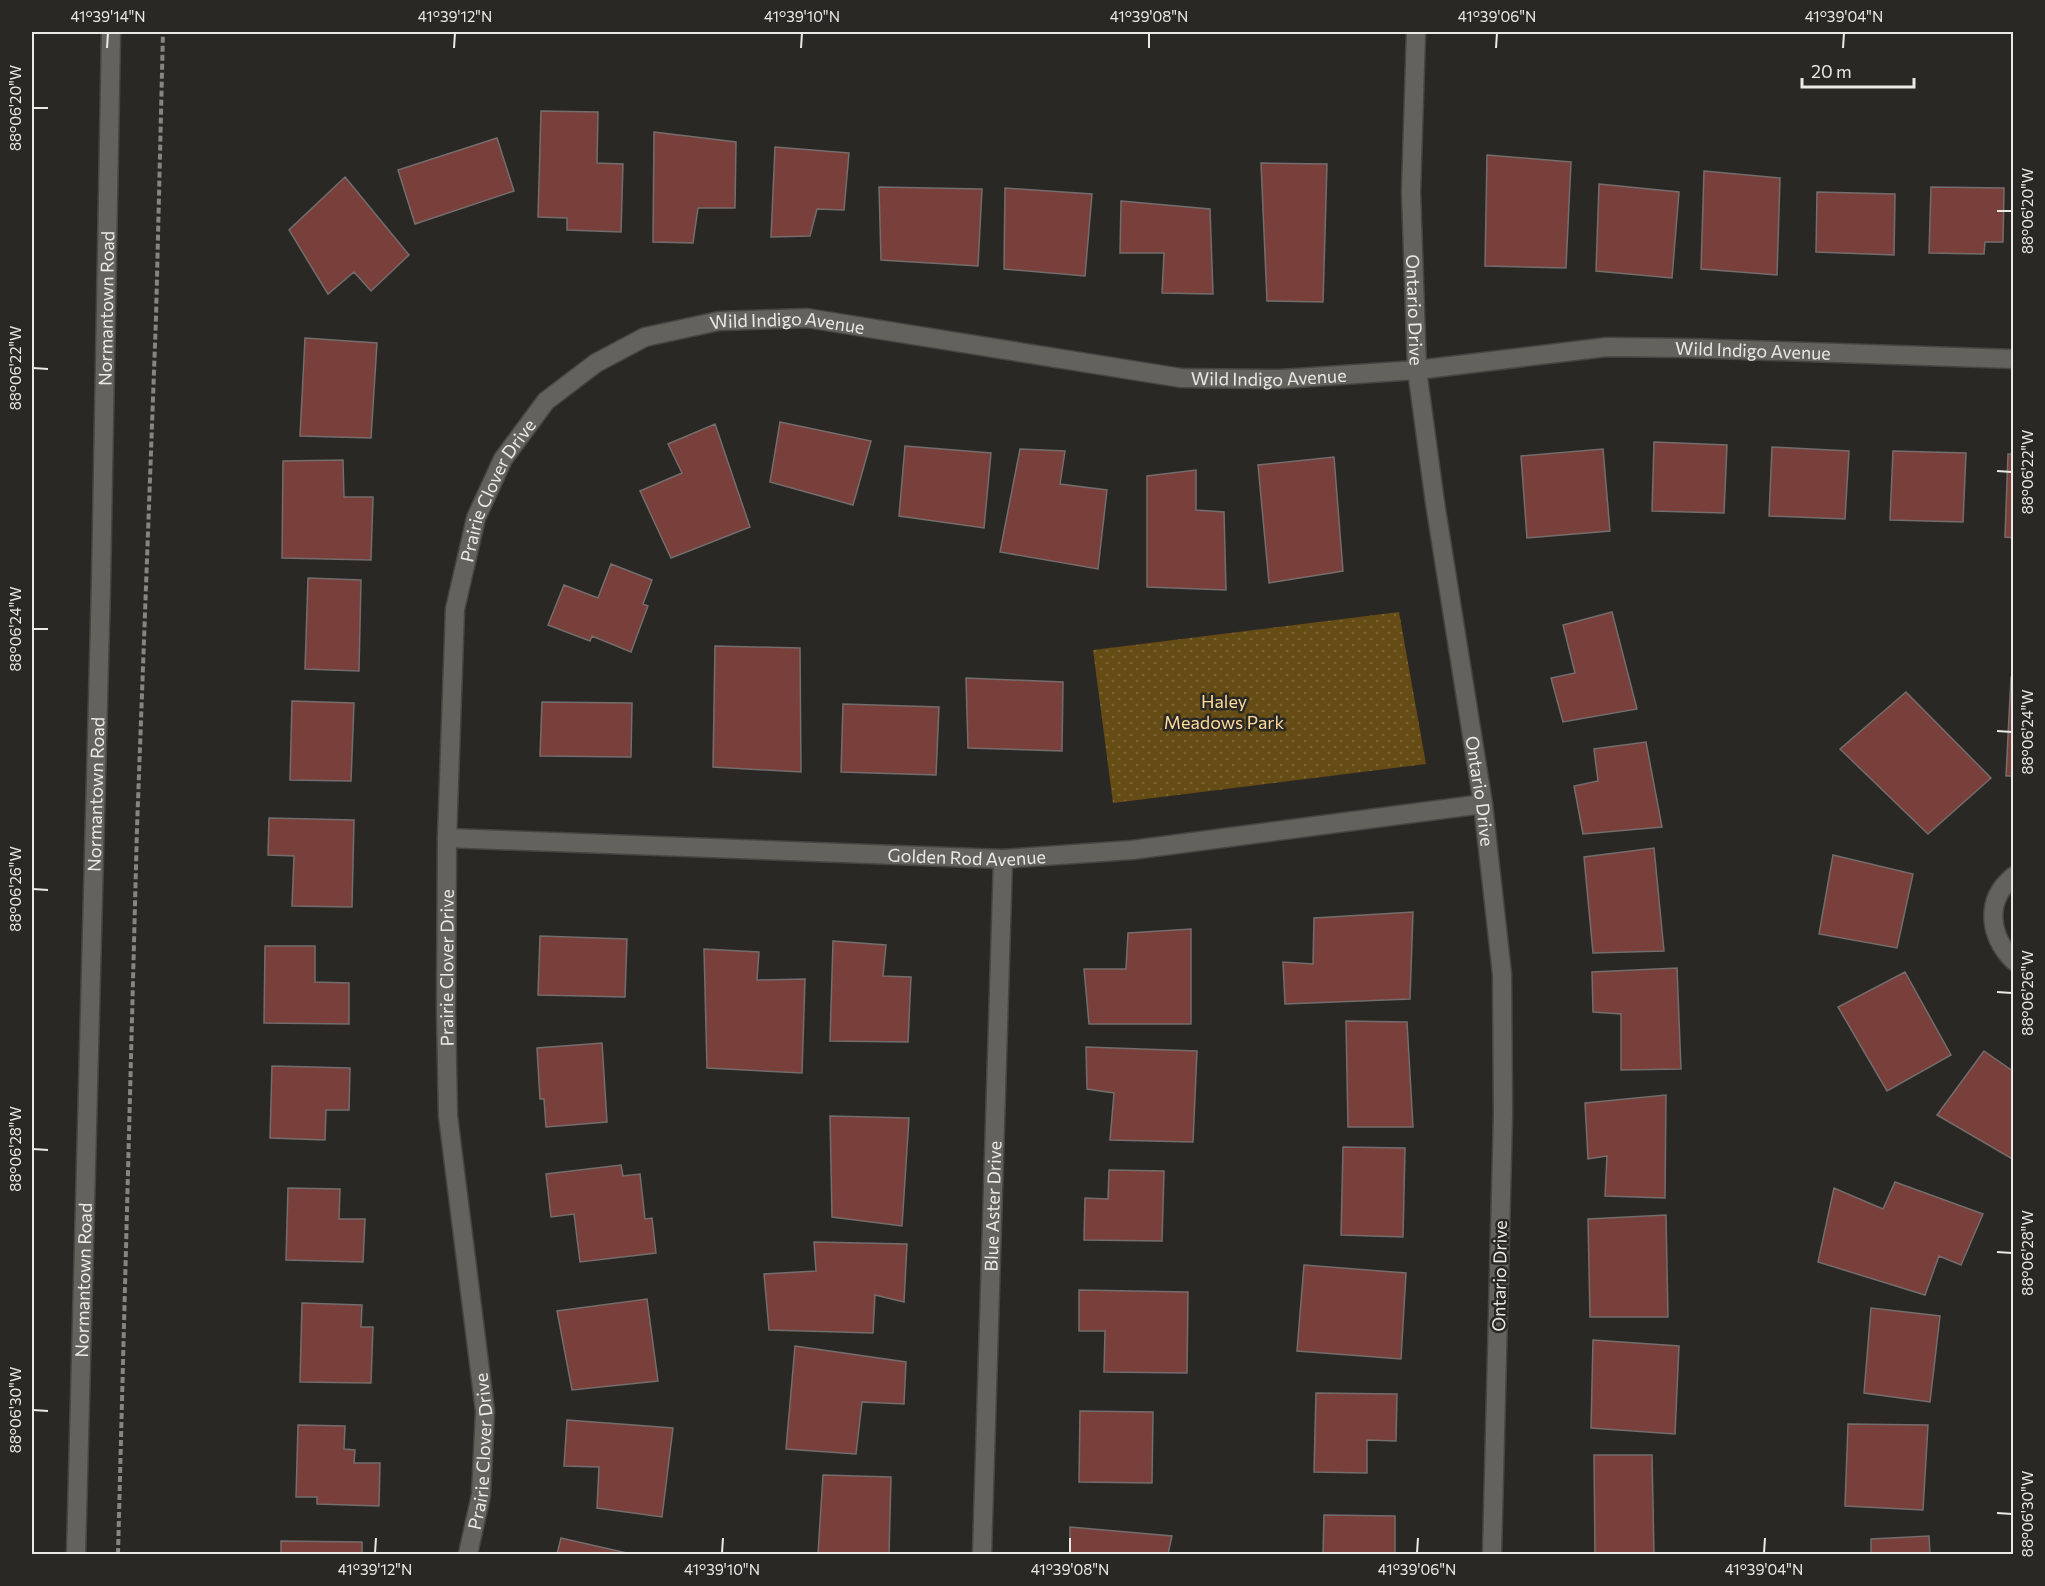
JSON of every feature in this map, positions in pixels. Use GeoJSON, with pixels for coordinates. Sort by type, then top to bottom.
{"type":"FeatureCollection","features":[{"type":"Feature","properties":{"kind":"street","name":"Normantown Road"},"geometry":{"type":"LineString","coordinates":[[76,1554],[101,571],[111,32]]}},
{"type":"Feature","properties":{"kind":"street","name":"Ontario Drive"},"geometry":{"type":"LineString","coordinates":[[1416,32],[1411,192],[1418,370],[1435,503],[1483,804],[1502,974],[1503,1114],[1492,1554]]}},
{"type":"Feature","properties":{"kind":"street","name":"Wild Indigo Avenue"},"geometry":{"type":"LineString","coordinates":[[546,401],[596,363],[645,337],[719,321],[785,318],[807,318],[1181,378],[1281,379],[1418,370],[1607,347],[2013,359]]}},
{"type":"Feature","properties":{"kind":"street","name":"Prairie Clover Drive"},"geometry":{"type":"LineString","coordinates":[[468,1554],[481,1496],[485,1411],[448,1116],[447,838],[455,609],[476,518],[503,459],[546,401]]}},
{"type":"Feature","properties":{"kind":"street","name":"Golden Rod Avenue"},"geometry":{"type":"LineString","coordinates":[[447,838],[1003,859],[1132,850],[1483,804]]}},
{"type":"Feature","properties":{"kind":"street","name":"Blue Aster Drive"},"geometry":{"type":"LineString","coordinates":[[982,1554],[1003,859]]}},
{"type":"Feature","properties":{"kind":"street"},"geometry":{"type":"LineString","coordinates":[[2013,876],[1997,897],[1993,915],[1995,933],[2002,949],[2013,961]]}},
{"type":"Feature","properties":{"kind":"path"},"geometry":{"type":"LineString","coordinates":[[118,1554],[137,828],[156,307],[163,32]]}},
{"type":"Feature","properties":{"kind":"green space","name":"Haley Meadows Park"},"geometry":{"type":"Polygon","coordinates":[[[1399,612],[1426,764],[1113,803],[1093,650],[1399,612]]]}},
{"type":"Feature","properties":{"kind":"building"},"geometry":{"type":"Polygon","coordinates":[[[541,111],[598,112],[597,163],[623,164],[621,232],[567,230],[567,218],[538,217],[541,111]]]}},
{"type":"Feature","properties":{"kind":"building"},"geometry":{"type":"Polygon","coordinates":[[[654,132],[736,142],[735,208],[698,208],[693,243],[653,242],[654,132]]]}},
{"type":"Feature","properties":{"kind":"building"},"geometry":{"type":"Polygon","coordinates":[[[497,138],[514,191],[415,224],[398,170],[497,138]]]}},
{"type":"Feature","properties":{"kind":"building"},"geometry":{"type":"Polygon","coordinates":[[[775,147],[849,153],[844,210],[817,209],[810,236],[771,237],[775,147]]]}},
{"type":"Feature","properties":{"kind":"building"},"geometry":{"type":"Polygon","coordinates":[[[1487,155],[1571,162],[1566,268],[1485,266],[1487,155]]]}},
{"type":"Feature","properties":{"kind":"building"},"geometry":{"type":"Polygon","coordinates":[[[1261,163],[1327,164],[1323,302],[1267,301],[1261,163]]]}},
{"type":"Feature","properties":{"kind":"building"},"geometry":{"type":"Polygon","coordinates":[[[1704,171],[1780,178],[1777,275],[1701,269],[1704,171]]]}},
{"type":"Feature","properties":{"kind":"building"},"geometry":{"type":"Polygon","coordinates":[[[345,177],[409,255],[371,291],[354,272],[328,294],[289,230],[345,177]]]}},
{"type":"Feature","properties":{"kind":"building"},"geometry":{"type":"Polygon","coordinates":[[[1599,184],[1679,192],[1672,278],[1596,271],[1599,184]]]}},
{"type":"Feature","properties":{"kind":"building"},"geometry":{"type":"Polygon","coordinates":[[[879,187],[982,189],[978,266],[881,260],[879,187]]]}},
{"type":"Feature","properties":{"kind":"building"},"geometry":{"type":"Polygon","coordinates":[[[1931,187],[2004,188],[2003,242],[1985,242],[1984,254],[1929,253],[1931,187]]]}},
{"type":"Feature","properties":{"kind":"building"},"geometry":{"type":"Polygon","coordinates":[[[1005,188],[1092,194],[1085,276],[1004,269],[1005,188]]]}},
{"type":"Feature","properties":{"kind":"building"},"geometry":{"type":"Polygon","coordinates":[[[1817,192],[1895,194],[1894,255],[1816,252],[1817,192]]]}},
{"type":"Feature","properties":{"kind":"building"},"geometry":{"type":"Polygon","coordinates":[[[1121,201],[1210,209],[1213,294],[1162,293],[1164,253],[1120,253],[1121,201]]]}},
{"type":"Feature","properties":{"kind":"building"},"geometry":{"type":"Polygon","coordinates":[[[305,338],[377,343],[371,438],[300,436],[305,338]]]}},
{"type":"Feature","properties":{"kind":"building"},"geometry":{"type":"Polygon","coordinates":[[[780,422],[871,441],[853,505],[770,482],[780,422]]]}},
{"type":"Feature","properties":{"kind":"building"},"geometry":{"type":"Polygon","coordinates":[[[715,424],[750,527],[671,558],[640,491],[682,473],[668,444],[715,424]]]}},
{"type":"Feature","properties":{"kind":"building"},"geometry":{"type":"Polygon","coordinates":[[[1654,442],[1727,445],[1724,513],[1652,511],[1654,442]]]}},
{"type":"Feature","properties":{"kind":"building"},"geometry":{"type":"Polygon","coordinates":[[[905,446],[991,453],[984,528],[899,516],[905,446]]]}},
{"type":"Feature","properties":{"kind":"building"},"geometry":{"type":"Polygon","coordinates":[[[1772,447],[1849,451],[1845,519],[1769,516],[1772,447]]]}},
{"type":"Feature","properties":{"kind":"building"},"geometry":{"type":"Polygon","coordinates":[[[1020,449],[1065,451],[1060,484],[1107,490],[1098,569],[1000,552],[1020,449]]]}},
{"type":"Feature","properties":{"kind":"building"},"geometry":{"type":"Polygon","coordinates":[[[1603,449],[1610,531],[1527,538],[1521,456],[1603,449]]]}},
{"type":"Feature","properties":{"kind":"building"},"geometry":{"type":"Polygon","coordinates":[[[1893,451],[1966,453],[1963,522],[1890,520],[1893,451]]]}},
{"type":"Feature","properties":{"kind":"building"},"geometry":{"type":"Polygon","coordinates":[[[2008,454],[2014,454],[2014,538],[2005,537],[2008,454]]]}},
{"type":"Feature","properties":{"kind":"building"},"geometry":{"type":"Polygon","coordinates":[[[1334,457],[1343,571],[1269,583],[1258,465],[1334,457]]]}},
{"type":"Feature","properties":{"kind":"building"},"geometry":{"type":"Polygon","coordinates":[[[343,460],[344,497],[373,497],[371,560],[282,558],[283,461],[343,460]]]}},
{"type":"Feature","properties":{"kind":"building"},"geometry":{"type":"Polygon","coordinates":[[[1196,470],[1196,510],[1224,512],[1226,590],[1147,587],[1147,476],[1196,470]]]}},
{"type":"Feature","properties":{"kind":"building"},"geometry":{"type":"Polygon","coordinates":[[[611,564],[652,580],[643,604],[648,606],[631,652],[592,636],[590,641],[548,625],[564,585],[598,598],[611,564]]]}},
{"type":"Feature","properties":{"kind":"building"},"geometry":{"type":"Polygon","coordinates":[[[308,578],[361,580],[359,671],[305,669],[308,578]]]}},
{"type":"Feature","properties":{"kind":"building"},"geometry":{"type":"Polygon","coordinates":[[[1612,612],[1637,709],[1563,722],[1551,678],[1575,673],[1563,625],[1612,612]]]}},
{"type":"Feature","properties":{"kind":"building"},"geometry":{"type":"Polygon","coordinates":[[[715,646],[800,648],[801,772],[713,767],[715,646]]]}},
{"type":"Feature","properties":{"kind":"building"},"geometry":{"type":"Polygon","coordinates":[[[2011,677],[2014,677],[2014,776],[2006,776],[2011,677]]]}},
{"type":"Feature","properties":{"kind":"building"},"geometry":{"type":"Polygon","coordinates":[[[966,678],[1063,682],[1062,751],[968,748],[966,678]]]}},
{"type":"Feature","properties":{"kind":"building"},"geometry":{"type":"Polygon","coordinates":[[[1906,692],[1991,778],[1928,834],[1840,749],[1906,692]]]}},
{"type":"Feature","properties":{"kind":"building"},"geometry":{"type":"Polygon","coordinates":[[[292,701],[354,703],[351,781],[290,780],[292,701]]]}},
{"type":"Feature","properties":{"kind":"building"},"geometry":{"type":"Polygon","coordinates":[[[542,702],[632,703],[631,757],[540,756],[542,702]]]}},
{"type":"Feature","properties":{"kind":"building"},"geometry":{"type":"Polygon","coordinates":[[[843,704],[939,707],[936,775],[841,772],[843,704]]]}},
{"type":"Feature","properties":{"kind":"building"},"geometry":{"type":"Polygon","coordinates":[[[1646,742],[1662,827],[1583,834],[1574,786],[1598,781],[1594,749],[1646,742]]]}},
{"type":"Feature","properties":{"kind":"building"},"geometry":{"type":"Polygon","coordinates":[[[269,818],[354,820],[352,907],[292,906],[294,856],[268,855],[269,818]]]}},
{"type":"Feature","properties":{"kind":"building"},"geometry":{"type":"Polygon","coordinates":[[[1654,848],[1664,951],[1593,953],[1584,857],[1654,848]]]}},
{"type":"Feature","properties":{"kind":"building"},"geometry":{"type":"Polygon","coordinates":[[[1833,855],[1913,874],[1897,948],[1819,934],[1833,855]]]}},
{"type":"Feature","properties":{"kind":"building"},"geometry":{"type":"Polygon","coordinates":[[[1413,912],[1410,999],[1285,1004],[1283,962],[1313,964],[1314,918],[1413,912]]]}},
{"type":"Feature","properties":{"kind":"building"},"geometry":{"type":"Polygon","coordinates":[[[1191,929],[1191,1024],[1089,1024],[1084,969],[1126,969],[1128,933],[1191,929]]]}},
{"type":"Feature","properties":{"kind":"building"},"geometry":{"type":"Polygon","coordinates":[[[540,936],[627,939],[625,997],[538,995],[540,936]]]}},
{"type":"Feature","properties":{"kind":"building"},"geometry":{"type":"Polygon","coordinates":[[[833,941],[886,945],[883,976],[911,977],[908,1042],[830,1041],[833,941]]]}},
{"type":"Feature","properties":{"kind":"building"},"geometry":{"type":"Polygon","coordinates":[[[265,946],[315,946],[315,982],[349,983],[349,1024],[264,1023],[265,946]]]}},
{"type":"Feature","properties":{"kind":"building"},"geometry":{"type":"Polygon","coordinates":[[[704,949],[759,952],[757,980],[805,979],[802,1073],[707,1068],[704,949]]]}},
{"type":"Feature","properties":{"kind":"building"},"geometry":{"type":"Polygon","coordinates":[[[1677,968],[1681,1069],[1621,1070],[1621,1014],[1593,1012],[1592,972],[1677,968]]]}},
{"type":"Feature","properties":{"kind":"building"},"geometry":{"type":"Polygon","coordinates":[[[1905,972],[1951,1055],[1887,1091],[1838,1007],[1905,972]]]}},
{"type":"Feature","properties":{"kind":"building"},"geometry":{"type":"Polygon","coordinates":[[[1346,1021],[1407,1022],[1413,1127],[1348,1127],[1346,1021]]]}},
{"type":"Feature","properties":{"kind":"building"},"geometry":{"type":"Polygon","coordinates":[[[602,1043],[607,1122],[546,1127],[544,1099],[540,1099],[537,1048],[602,1043]]]}},
{"type":"Feature","properties":{"kind":"building"},"geometry":{"type":"Polygon","coordinates":[[[1086,1047],[1197,1051],[1193,1142],[1110,1140],[1114,1093],[1087,1089],[1086,1047]]]}},
{"type":"Feature","properties":{"kind":"building"},"geometry":{"type":"Polygon","coordinates":[[[1984,1051],[2014,1072],[2014,1160],[1937,1115],[1984,1051]]]}},
{"type":"Feature","properties":{"kind":"building"},"geometry":{"type":"Polygon","coordinates":[[[272,1066],[350,1068],[349,1110],[326,1110],[325,1140],[270,1138],[272,1066]]]}},
{"type":"Feature","properties":{"kind":"building"},"geometry":{"type":"Polygon","coordinates":[[[1666,1095],[1665,1198],[1605,1196],[1607,1156],[1588,1159],[1585,1103],[1666,1095]]]}},
{"type":"Feature","properties":{"kind":"building"},"geometry":{"type":"Polygon","coordinates":[[[830,1116],[909,1118],[902,1226],[832,1217],[830,1116]]]}},
{"type":"Feature","properties":{"kind":"building"},"geometry":{"type":"Polygon","coordinates":[[[1343,1147],[1405,1148],[1403,1237],[1341,1235],[1343,1147]]]}},
{"type":"Feature","properties":{"kind":"building"},"geometry":{"type":"Polygon","coordinates":[[[621,1165],[623,1176],[640,1174],[645,1219],[652,1218],[656,1253],[580,1262],[574,1214],[551,1217],[546,1174],[621,1165]]]}},
{"type":"Feature","properties":{"kind":"building"},"geometry":{"type":"Polygon","coordinates":[[[1109,1170],[1164,1171],[1162,1241],[1084,1240],[1085,1198],[1108,1199],[1109,1170]]]}},
{"type":"Feature","properties":{"kind":"building"},"geometry":{"type":"Polygon","coordinates":[[[1895,1182],[1983,1214],[1961,1265],[1939,1256],[1925,1295],[1818,1262],[1834,1188],[1883,1209],[1895,1182]]]}},
{"type":"Feature","properties":{"kind":"building"},"geometry":{"type":"Polygon","coordinates":[[[288,1188],[340,1189],[339,1219],[365,1219],[363,1262],[286,1260],[288,1188]]]}},
{"type":"Feature","properties":{"kind":"building"},"geometry":{"type":"Polygon","coordinates":[[[1666,1215],[1668,1317],[1590,1317],[1588,1219],[1666,1215]]]}},
{"type":"Feature","properties":{"kind":"building"},"geometry":{"type":"Polygon","coordinates":[[[814,1242],[907,1244],[904,1302],[875,1295],[873,1333],[769,1330],[764,1274],[816,1271],[814,1242]]]}},
{"type":"Feature","properties":{"kind":"building"},"geometry":{"type":"Polygon","coordinates":[[[1304,1265],[1406,1273],[1401,1359],[1297,1351],[1304,1265]]]}},
{"type":"Feature","properties":{"kind":"building"},"geometry":{"type":"Polygon","coordinates":[[[1079,1290],[1188,1292],[1187,1373],[1104,1372],[1105,1331],[1079,1331],[1079,1290]]]}},
{"type":"Feature","properties":{"kind":"building"},"geometry":{"type":"Polygon","coordinates":[[[647,1299],[658,1381],[572,1390],[557,1311],[647,1299]]]}},
{"type":"Feature","properties":{"kind":"building"},"geometry":{"type":"Polygon","coordinates":[[[302,1303],[362,1305],[361,1327],[373,1327],[371,1383],[300,1382],[302,1303]]]}},
{"type":"Feature","properties":{"kind":"building"},"geometry":{"type":"Polygon","coordinates":[[[1871,1308],[1940,1316],[1930,1402],[1864,1393],[1871,1308]]]}},
{"type":"Feature","properties":{"kind":"building"},"geometry":{"type":"Polygon","coordinates":[[[1593,1340],[1679,1346],[1675,1434],[1591,1428],[1593,1340]]]}},
{"type":"Feature","properties":{"kind":"building"},"geometry":{"type":"Polygon","coordinates":[[[795,1346],[906,1362],[904,1404],[862,1402],[856,1454],[786,1449],[795,1346]]]}},
{"type":"Feature","properties":{"kind":"building"},"geometry":{"type":"Polygon","coordinates":[[[1316,1393],[1397,1394],[1396,1441],[1367,1440],[1367,1473],[1314,1472],[1316,1393]]]}},
{"type":"Feature","properties":{"kind":"building"},"geometry":{"type":"Polygon","coordinates":[[[1080,1411],[1153,1412],[1152,1483],[1079,1482],[1080,1411]]]}},
{"type":"Feature","properties":{"kind":"building"},"geometry":{"type":"Polygon","coordinates":[[[567,1420],[673,1428],[662,1517],[597,1508],[599,1467],[564,1466],[567,1420]]]}},
{"type":"Feature","properties":{"kind":"building"},"geometry":{"type":"Polygon","coordinates":[[[1848,1424],[1928,1425],[1923,1510],[1845,1506],[1848,1424]]]}},
{"type":"Feature","properties":{"kind":"building"},"geometry":{"type":"Polygon","coordinates":[[[298,1425],[345,1426],[344,1449],[355,1450],[354,1463],[380,1463],[379,1506],[317,1504],[317,1497],[296,1497],[298,1425]]]}},
{"type":"Feature","properties":{"kind":"building"},"geometry":{"type":"Polygon","coordinates":[[[1594,1455],[1652,1455],[1654,1554],[1595,1554],[1594,1455]]]}},
{"type":"Feature","properties":{"kind":"building"},"geometry":{"type":"Polygon","coordinates":[[[823,1475],[891,1477],[889,1554],[818,1554],[823,1475]]]}},
{"type":"Feature","properties":{"kind":"building"},"geometry":{"type":"Polygon","coordinates":[[[1324,1515],[1395,1516],[1395,1554],[1323,1554],[1324,1515]]]}},
{"type":"Feature","properties":{"kind":"building"},"geometry":{"type":"Polygon","coordinates":[[[1070,1527],[1172,1536],[1168,1554],[1070,1554],[1070,1527]]]}},
{"type":"Feature","properties":{"kind":"building"},"geometry":{"type":"Polygon","coordinates":[[[1929,1536],[1930,1554],[1871,1554],[1871,1539],[1929,1536]]]}},
{"type":"Feature","properties":{"kind":"building"},"geometry":{"type":"Polygon","coordinates":[[[561,1538],[631,1554],[557,1554],[561,1538]]]}},
{"type":"Feature","properties":{"kind":"building"},"geometry":{"type":"Polygon","coordinates":[[[281,1541],[362,1542],[362,1554],[281,1554],[281,1541]]]}}]}
